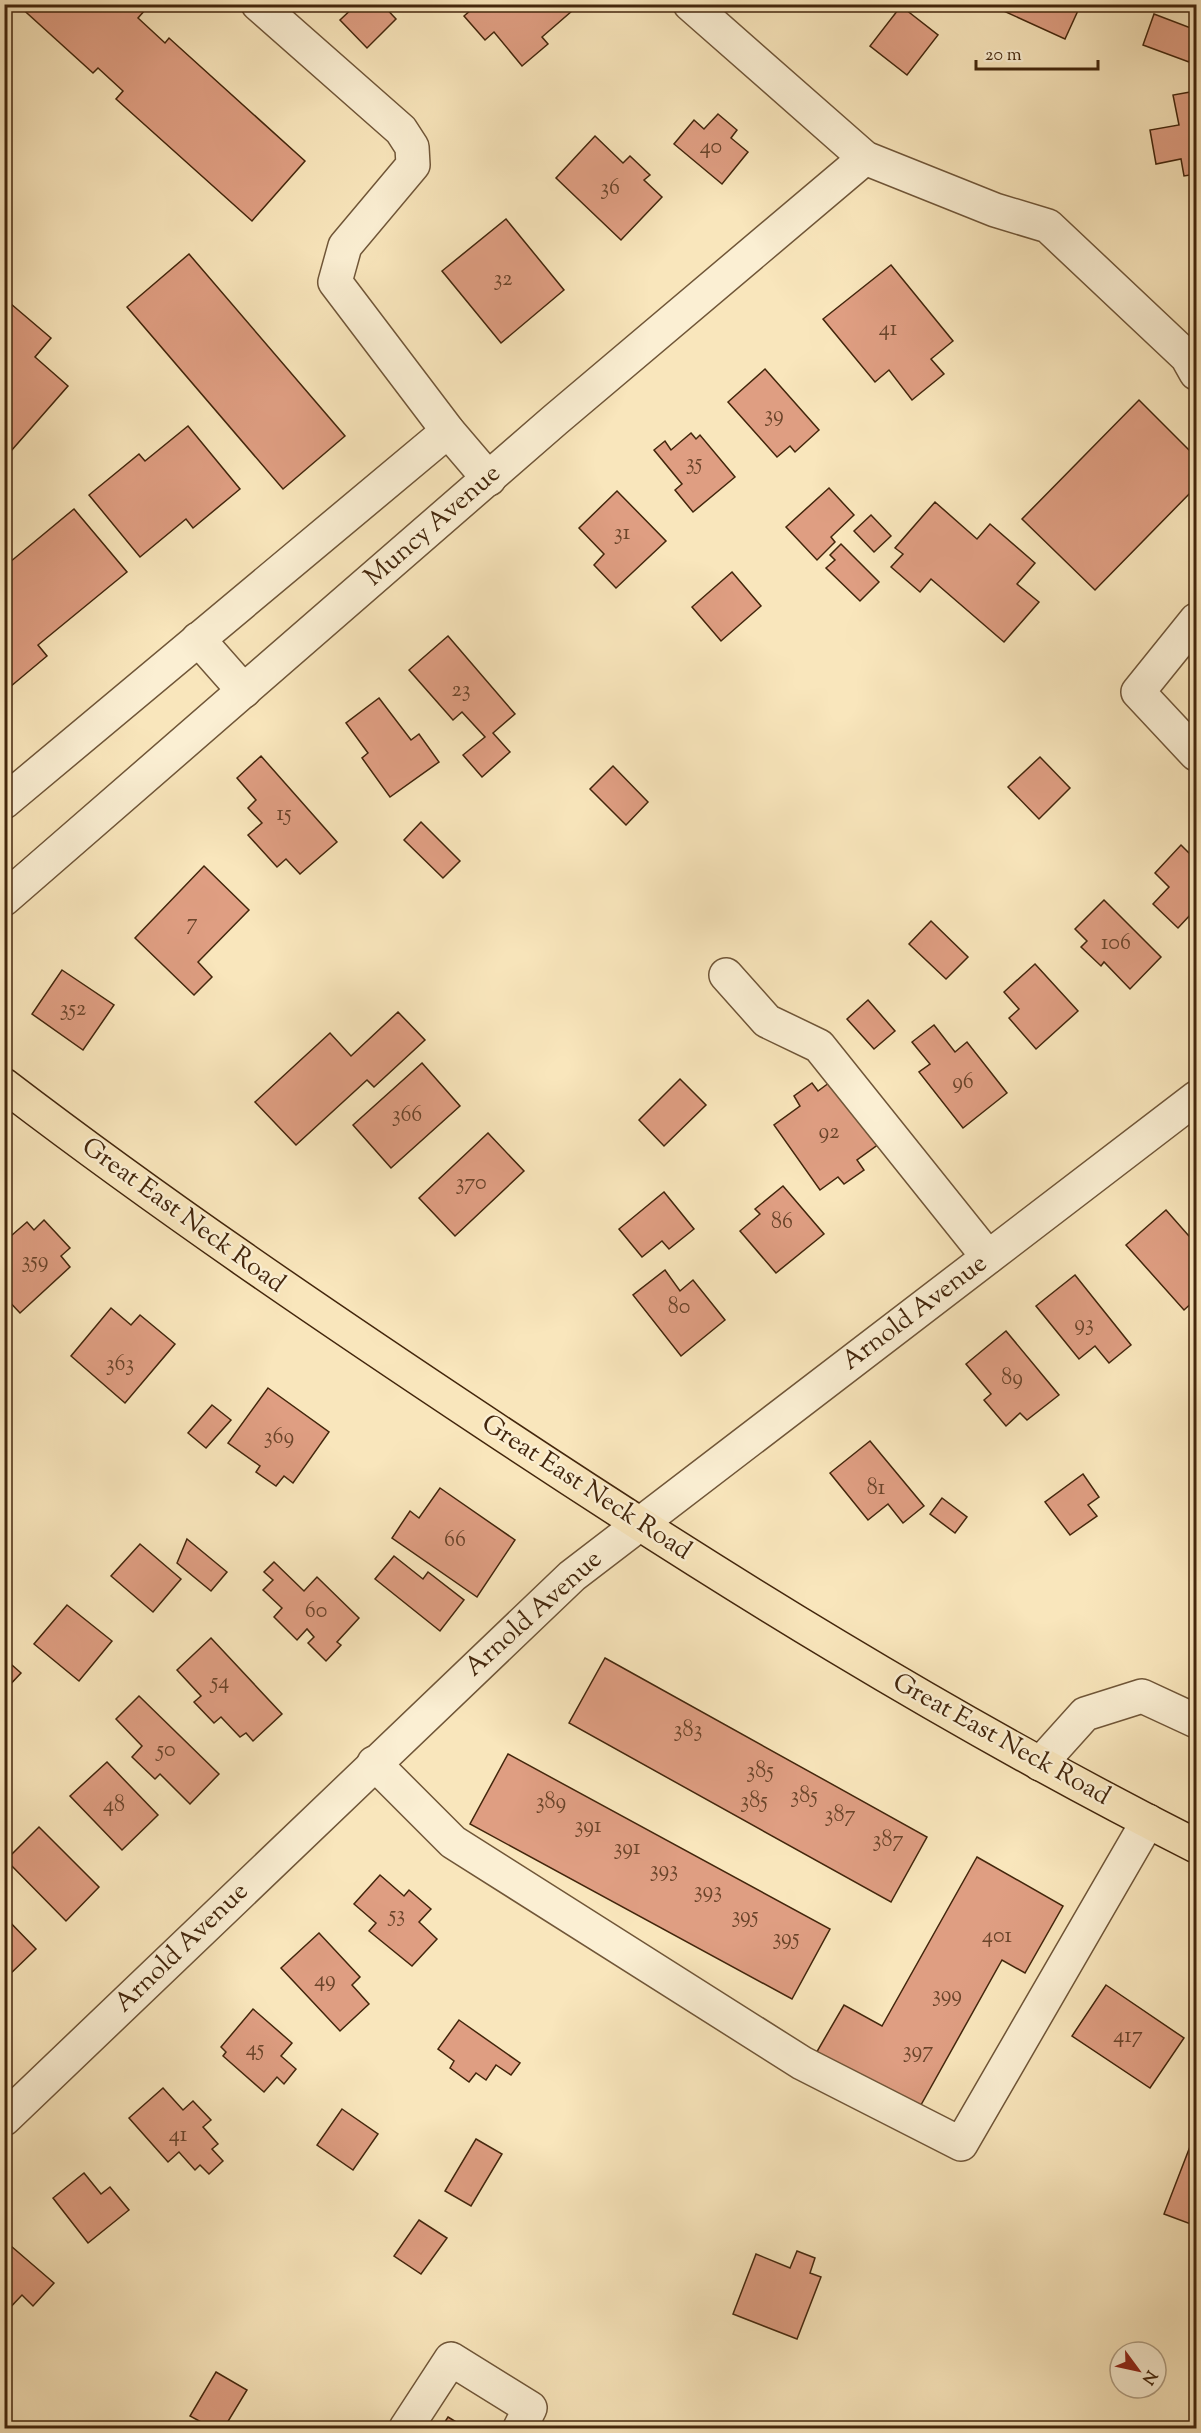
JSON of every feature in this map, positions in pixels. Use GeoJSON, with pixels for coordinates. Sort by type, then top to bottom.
{"type":"FeatureCollection","features":[{"type":"Feature","properties":{"kind":"main road","name":"Great East Neck Road"},"geometry":{"type":"LineString","coordinates":[[4,1084],[114,1169],[295,1297],[740,1589],[1040,1764],[1197,1846]]}},
{"type":"Feature","properties":{"kind":"street"},"geometry":{"type":"LineString","coordinates":[[258,4],[401,130],[412,147],[413,165],[345,246],[335,282],[448,431],[489,478]]}},
{"type":"Feature","properties":{"kind":"street"},"geometry":{"type":"LineString","coordinates":[[690,4],[865,158],[995,210],[1048,226],[1187,357],[1197,373]]}},
{"type":"Feature","properties":{"kind":"street","name":"Muncy Avenue"},"geometry":{"type":"LineString","coordinates":[[4,899],[489,478],[865,158]]}},
{"type":"Feature","properties":{"kind":"street"},"geometry":{"type":"LineString","coordinates":[[4,802],[448,431]]}},
{"type":"Feature","properties":{"kind":"street"},"geometry":{"type":"LineString","coordinates":[[1197,620],[1138,692],[1197,754]]}},
{"type":"Feature","properties":{"kind":"street"},"geometry":{"type":"LineString","coordinates":[[198,639],[244,691]]}},
{"type":"Feature","properties":{"kind":"street"},"geometry":{"type":"LineString","coordinates":[[726,975],[767,1021],[819,1046],[988,1257]]}},
{"type":"Feature","properties":{"kind":"street","name":"Arnold Avenue"},"geometry":{"type":"LineString","coordinates":[[4,2119],[572,1576],[1197,1098]]}},
{"type":"Feature","properties":{"kind":"street"},"geometry":{"type":"LineString","coordinates":[[1040,1764],[1085,1714],[1142,1696],[1197,1721]]}},
{"type":"Feature","properties":{"kind":"street"},"geometry":{"type":"LineString","coordinates":[[374,1763],[453,1842],[802,2062],[962,2144],[1148,1821]]}},
{"type":"Feature","properties":{"kind":"street"},"geometry":{"type":"LineString","coordinates":[[406,2428],[451,2359],[530,2408],[520,2428]]}},
{"type":"Feature","properties":{"kind":"building"},"geometry":{"type":"Polygon","coordinates":[[[17,4],[138,4],[145,10],[138,18],[165,43],[169,38],[305,161],[252,221],[116,99],[123,91],[98,68],[93,73],[17,4]]]}},
{"type":"Feature","properties":{"kind":"building"},"geometry":{"type":"Polygon","coordinates":[[[357,4],[382,4],[396,19],[367,48],[340,20],[357,4]]]}},
{"type":"Feature","properties":{"kind":"building"},"geometry":{"type":"Polygon","coordinates":[[[478,4],[511,4],[515,9],[521,4],[580,4],[542,37],[548,44],[522,66],[494,32],[485,40],[464,16],[478,4]]]}},
{"type":"Feature","properties":{"kind":"building"},"geometry":{"type":"Polygon","coordinates":[[[996,4],[1081,4],[1065,39],[995,7],[996,4]]]}},
{"type":"Feature","properties":{"kind":"building"},"geometry":{"type":"Polygon","coordinates":[[[1188,4],[1196,4],[1196,17],[1186,7],[1188,4]]]}},
{"type":"Feature","properties":{"kind":"building"},"geometry":{"type":"Polygon","coordinates":[[[901,6],[938,35],[907,75],[870,46],[901,6]]]}},
{"type":"Feature","properties":{"kind":"building"},"geometry":{"type":"Polygon","coordinates":[[[1154,14],[1196,30],[1196,43],[1189,62],[1143,45],[1154,14]]]}},
{"type":"Feature","properties":{"kind":"building"},"geometry":{"type":"Polygon","coordinates":[[[1196,91],[1196,174],[1184,176],[1181,159],[1156,164],[1150,130],[1179,125],[1173,95],[1196,91]]]}},
{"type":"Feature","properties":{"kind":"building"},"geometry":{"type":"Polygon","coordinates":[[[718,114],[737,130],[731,138],[748,152],[722,184],[674,144],[694,120],[704,129],[718,114]]]}},
{"type":"Feature","properties":{"kind":"building"},"geometry":{"type":"Polygon","coordinates":[[[595,136],[623,163],[630,156],[650,175],[644,180],[662,197],[621,240],[556,178],[595,136]]]}},
{"type":"Feature","properties":{"kind":"building"},"geometry":{"type":"Polygon","coordinates":[[[506,219],[564,290],[501,343],[442,271],[506,219]]]}},
{"type":"Feature","properties":{"kind":"building"},"geometry":{"type":"Polygon","coordinates":[[[189,254],[345,436],[283,489],[127,307],[189,254]]]}},
{"type":"Feature","properties":{"kind":"building"},"geometry":{"type":"Polygon","coordinates":[[[891,265],[953,341],[931,359],[944,374],[912,400],[889,370],[875,382],[823,319],[891,265]]]}},
{"type":"Feature","properties":{"kind":"building"},"geometry":{"type":"Polygon","coordinates":[[[4,298],[51,338],[35,357],[68,386],[4,459],[4,298]]]}},
{"type":"Feature","properties":{"kind":"building"},"geometry":{"type":"Polygon","coordinates":[[[765,369],[819,430],[795,452],[790,446],[777,457],[728,402],[765,369]]]}},
{"type":"Feature","properties":{"kind":"building"},"geometry":{"type":"Polygon","coordinates":[[[1139,400],[1196,457],[1196,487],[1095,590],[1022,519],[1139,400]]]}},
{"type":"Feature","properties":{"kind":"building"},"geometry":{"type":"Polygon","coordinates":[[[188,426],[240,489],[193,528],[186,519],[140,557],[89,495],[139,454],[145,461],[188,426]]]}},
{"type":"Feature","properties":{"kind":"building"},"geometry":{"type":"Polygon","coordinates":[[[691,433],[696,439],[700,435],[735,477],[693,512],[675,490],[682,484],[654,450],[665,441],[671,450],[691,433]]]}},
{"type":"Feature","properties":{"kind":"building"},"geometry":{"type":"Polygon","coordinates":[[[829,488],[854,515],[831,537],[835,542],[817,560],[786,527],[829,488]]]}},
{"type":"Feature","properties":{"kind":"building"},"geometry":{"type":"Polygon","coordinates":[[[617,491],[666,541],[616,588],[594,565],[604,554],[579,528],[617,491]]]}},
{"type":"Feature","properties":{"kind":"building"},"geometry":{"type":"Polygon","coordinates":[[[935,502],[977,539],[990,524],[1035,563],[1017,584],[1039,602],[1004,642],[931,579],[920,592],[891,567],[903,554],[895,548],[935,502]]]}},
{"type":"Feature","properties":{"kind":"building"},"geometry":{"type":"Polygon","coordinates":[[[74,509],[127,572],[38,645],[47,656],[4,692],[4,567],[74,509]]]}},
{"type":"Feature","properties":{"kind":"building"},"geometry":{"type":"Polygon","coordinates":[[[871,515],[891,536],[874,552],[854,531],[871,515]]]}},
{"type":"Feature","properties":{"kind":"building"},"geometry":{"type":"Polygon","coordinates":[[[841,544],[879,582],[860,601],[826,568],[835,560],[830,555],[841,544]]]}},
{"type":"Feature","properties":{"kind":"building"},"geometry":{"type":"Polygon","coordinates":[[[732,572],[761,606],[721,641],[692,607],[732,572]]]}},
{"type":"Feature","properties":{"kind":"building"},"geometry":{"type":"Polygon","coordinates":[[[448,636],[515,714],[493,733],[510,752],[482,777],[463,755],[485,737],[462,712],[453,720],[409,670],[448,636]]]}},
{"type":"Feature","properties":{"kind":"building"},"geometry":{"type":"Polygon","coordinates":[[[379,698],[411,740],[419,734],[439,762],[390,797],[362,758],[368,753],[346,723],[379,698]]]}},
{"type":"Feature","properties":{"kind":"building"},"geometry":{"type":"Polygon","coordinates":[[[261,756],[337,842],[300,874],[286,859],[277,867],[248,835],[262,823],[248,808],[256,800],[237,778],[261,756]]]}},
{"type":"Feature","properties":{"kind":"building"},"geometry":{"type":"Polygon","coordinates":[[[1040,757],[1070,788],[1039,819],[1008,787],[1040,757]]]}},
{"type":"Feature","properties":{"kind":"building"},"geometry":{"type":"Polygon","coordinates":[[[613,766],[648,802],[626,825],[590,789],[613,766]]]}},
{"type":"Feature","properties":{"kind":"building"},"geometry":{"type":"Polygon","coordinates":[[[421,822],[460,861],[443,878],[404,840],[421,822]]]}},
{"type":"Feature","properties":{"kind":"building"},"geometry":{"type":"Polygon","coordinates":[[[1181,845],[1196,860],[1196,916],[1193,912],[1178,928],[1153,904],[1169,887],[1155,873],[1181,845]]]}},
{"type":"Feature","properties":{"kind":"building"},"geometry":{"type":"Polygon","coordinates":[[[204,866],[249,910],[198,962],[212,977],[194,995],[135,938],[204,866]]]}},
{"type":"Feature","properties":{"kind":"building"},"geometry":{"type":"Polygon","coordinates":[[[1104,900],[1161,957],[1130,989],[1104,962],[1101,966],[1081,947],[1087,941],[1075,929],[1104,900]]]}},
{"type":"Feature","properties":{"kind":"building"},"geometry":{"type":"Polygon","coordinates":[[[931,921],[968,957],[946,979],[909,944],[931,921]]]}},
{"type":"Feature","properties":{"kind":"building"},"geometry":{"type":"Polygon","coordinates":[[[1035,964],[1078,1011],[1036,1049],[1009,1018],[1019,1009],[1004,992],[1035,964]]]}},
{"type":"Feature","properties":{"kind":"building"},"geometry":{"type":"Polygon","coordinates":[[[62,970],[114,1005],[83,1050],[32,1014],[62,970]]]}},
{"type":"Feature","properties":{"kind":"building"},"geometry":{"type":"Polygon","coordinates":[[[868,1000],[895,1031],[874,1049],[847,1019],[868,1000]]]}},
{"type":"Feature","properties":{"kind":"building"},"geometry":{"type":"Polygon","coordinates":[[[398,1012],[425,1040],[374,1087],[367,1080],[296,1145],[255,1102],[330,1033],[351,1056],[398,1012]]]}},
{"type":"Feature","properties":{"kind":"building"},"geometry":{"type":"Polygon","coordinates":[[[934,1025],[955,1052],[967,1042],[1007,1093],[963,1128],[919,1072],[930,1064],[912,1042],[934,1025]]]}},
{"type":"Feature","properties":{"kind":"building"},"geometry":{"type":"Polygon","coordinates":[[[422,1063],[460,1106],[391,1168],[353,1125],[422,1063]]]}},
{"type":"Feature","properties":{"kind":"building"},"geometry":{"type":"Polygon","coordinates":[[[837,1077],[883,1141],[857,1160],[864,1170],[844,1184],[838,1177],[820,1190],[774,1125],[800,1106],[794,1096],[812,1083],[818,1091],[837,1077]]]}},
{"type":"Feature","properties":{"kind":"building"},"geometry":{"type":"Polygon","coordinates":[[[680,1079],[706,1105],[664,1146],[639,1120],[680,1079]]]}},
{"type":"Feature","properties":{"kind":"building"},"geometry":{"type":"Polygon","coordinates":[[[488,1133],[524,1171],[455,1236],[419,1198],[488,1133]]]}},
{"type":"Feature","properties":{"kind":"building"},"geometry":{"type":"Polygon","coordinates":[[[783,1186],[824,1234],[776,1273],[740,1231],[760,1214],[755,1209],[783,1186]]]}},
{"type":"Feature","properties":{"kind":"building"},"geometry":{"type":"Polygon","coordinates":[[[664,1192],[694,1229],[669,1249],[662,1241],[642,1257],[619,1229],[664,1192]]]}},
{"type":"Feature","properties":{"kind":"building"},"geometry":{"type":"Polygon","coordinates":[[[1166,1210],[1196,1244],[1196,1299],[1184,1310],[1126,1245],[1166,1210]]]}},
{"type":"Feature","properties":{"kind":"building"},"geometry":{"type":"Polygon","coordinates":[[[44,1220],[70,1248],[61,1256],[70,1267],[20,1313],[4,1296],[4,1242],[27,1222],[34,1230],[44,1220]]]}},
{"type":"Feature","properties":{"kind":"building"},"geometry":{"type":"Polygon","coordinates":[[[665,1270],[680,1291],[693,1280],[725,1320],[681,1356],[633,1295],[665,1270]]]}},
{"type":"Feature","properties":{"kind":"building"},"geometry":{"type":"Polygon","coordinates":[[[1075,1275],[1131,1345],[1109,1363],[1095,1346],[1079,1359],[1036,1306],[1075,1275]]]}},
{"type":"Feature","properties":{"kind":"building"},"geometry":{"type":"Polygon","coordinates":[[[111,1308],[131,1325],[140,1315],[175,1344],[125,1403],[71,1356],[111,1308]]]}},
{"type":"Feature","properties":{"kind":"building"},"geometry":{"type":"Polygon","coordinates":[[[1006,1331],[1059,1395],[1027,1420],[1020,1413],[1006,1426],[984,1400],[991,1394],[966,1364],[1006,1331]]]}},
{"type":"Feature","properties":{"kind":"building"},"geometry":{"type":"Polygon","coordinates":[[[268,1388],[329,1432],[293,1483],[284,1476],[276,1486],[256,1472],[260,1466],[228,1443],[268,1388]]]}},
{"type":"Feature","properties":{"kind":"building"},"geometry":{"type":"Polygon","coordinates":[[[212,1405],[231,1420],[206,1448],[188,1433],[212,1405]]]}},
{"type":"Feature","properties":{"kind":"building"},"geometry":{"type":"Polygon","coordinates":[[[870,1441],[924,1506],[903,1523],[888,1504],[868,1520],[830,1473],[870,1441]]]}},
{"type":"Feature","properties":{"kind":"building"},"geometry":{"type":"Polygon","coordinates":[[[1083,1474],[1099,1497],[1088,1505],[1097,1516],[1070,1535],[1045,1502],[1083,1474]]]}},
{"type":"Feature","properties":{"kind":"building"},"geometry":{"type":"Polygon","coordinates":[[[440,1488],[515,1540],[477,1597],[392,1538],[410,1511],[419,1518],[440,1488]]]}},
{"type":"Feature","properties":{"kind":"building"},"geometry":{"type":"Polygon","coordinates":[[[942,1498],[967,1517],[955,1533],[930,1514],[942,1498]]]}},
{"type":"Feature","properties":{"kind":"building"},"geometry":{"type":"Polygon","coordinates":[[[187,1539],[227,1572],[211,1591],[177,1563],[187,1539]]]}},
{"type":"Feature","properties":{"kind":"building"},"geometry":{"type":"Polygon","coordinates":[[[140,1544],[181,1579],[153,1612],[111,1576],[140,1544]]]}},
{"type":"Feature","properties":{"kind":"building"},"geometry":{"type":"Polygon","coordinates":[[[394,1556],[423,1579],[428,1572],[464,1600],[440,1631],[375,1579],[394,1556]]]}},
{"type":"Feature","properties":{"kind":"building"},"geometry":{"type":"Polygon","coordinates":[[[274,1562],[304,1591],[317,1577],[359,1618],[337,1642],[341,1645],[326,1661],[308,1643],[314,1637],[307,1629],[297,1640],[274,1617],[282,1608],[263,1590],[273,1580],[264,1572],[274,1562]]]}},
{"type":"Feature","properties":{"kind":"building"},"geometry":{"type":"Polygon","coordinates":[[[67,1605],[112,1641],[79,1681],[34,1644],[67,1605]]]}},
{"type":"Feature","properties":{"kind":"building"},"geometry":{"type":"Polygon","coordinates":[[[211,1638],[282,1714],[253,1741],[246,1733],[240,1737],[221,1717],[214,1723],[194,1702],[201,1696],[177,1670],[211,1638]]]}},
{"type":"Feature","properties":{"kind":"building"},"geometry":{"type":"Polygon","coordinates":[[[4,1658],[21,1673],[4,1691],[4,1658]]]}},
{"type":"Feature","properties":{"kind":"building"},"geometry":{"type":"Polygon","coordinates":[[[605,1658],[927,1837],[891,1902],[569,1723],[605,1658]]]}},
{"type":"Feature","properties":{"kind":"building"},"geometry":{"type":"Polygon","coordinates":[[[139,1696],[219,1774],[190,1804],[160,1774],[155,1779],[132,1757],[142,1746],[116,1719],[139,1696]]]}},
{"type":"Feature","properties":{"kind":"building"},"geometry":{"type":"Polygon","coordinates":[[[508,1754],[830,1929],[792,1999],[470,1824],[508,1754]]]}},
{"type":"Feature","properties":{"kind":"building"},"geometry":{"type":"Polygon","coordinates":[[[107,1762],[158,1815],[122,1850],[70,1796],[107,1762]]]}},
{"type":"Feature","properties":{"kind":"building"},"geometry":{"type":"Polygon","coordinates":[[[39,1827],[99,1887],[66,1921],[6,1860],[39,1827]]]}},
{"type":"Feature","properties":{"kind":"building"},"geometry":{"type":"Polygon","coordinates":[[[977,1857],[1063,1906],[1025,1973],[1002,1960],[917,2112],[815,2055],[844,2005],[882,2026],[977,1857]]]}},
{"type":"Feature","properties":{"kind":"building"},"geometry":{"type":"Polygon","coordinates":[[[380,1875],[404,1896],[409,1890],[431,1909],[419,1922],[437,1939],[412,1966],[369,1931],[376,1923],[354,1904],[380,1875]]]}},
{"type":"Feature","properties":{"kind":"building"},"geometry":{"type":"Polygon","coordinates":[[[4,1916],[36,1949],[7,1977],[4,1974],[4,1916]]]}},
{"type":"Feature","properties":{"kind":"building"},"geometry":{"type":"Polygon","coordinates":[[[319,1933],[360,1977],[352,1985],[369,2004],[340,2031],[281,1968],[319,1933]]]}},
{"type":"Feature","properties":{"kind":"building"},"geometry":{"type":"Polygon","coordinates":[[[1106,1985],[1184,2038],[1150,2088],[1072,2036],[1106,1985]]]}},
{"type":"Feature","properties":{"kind":"building"},"geometry":{"type":"Polygon","coordinates":[[[253,2009],[292,2043],[281,2056],[296,2069],[284,2084],[277,2077],[264,2092],[223,2056],[226,2052],[221,2047],[253,2009]]]}},
{"type":"Feature","properties":{"kind":"building"},"geometry":{"type":"Polygon","coordinates":[[[459,2020],[520,2063],[511,2075],[496,2065],[486,2080],[476,2073],[469,2082],[450,2068],[454,2061],[438,2049],[459,2020]]]}},
{"type":"Feature","properties":{"kind":"building"},"geometry":{"type":"Polygon","coordinates":[[[163,2088],[183,2110],[193,2101],[211,2120],[203,2127],[218,2144],[212,2149],[223,2161],[209,2174],[200,2165],[195,2170],[179,2152],[168,2162],[129,2118],[163,2088]]]}},
{"type":"Feature","properties":{"kind":"building"},"geometry":{"type":"Polygon","coordinates":[[[342,2109],[378,2134],[353,2170],[317,2145],[342,2109]]]}},
{"type":"Feature","properties":{"kind":"building"},"geometry":{"type":"Polygon","coordinates":[[[1196,2131],[1196,2226],[1164,2214],[1196,2131]]]}},
{"type":"Feature","properties":{"kind":"building"},"geometry":{"type":"Polygon","coordinates":[[[476,2139],[502,2154],[471,2206],[445,2191],[476,2139]]]}},
{"type":"Feature","properties":{"kind":"building"},"geometry":{"type":"Polygon","coordinates":[[[84,2173],[101,2194],[110,2187],[129,2210],[88,2243],[53,2198],[84,2173]]]}},
{"type":"Feature","properties":{"kind":"building"},"geometry":{"type":"Polygon","coordinates":[[[419,2220],[447,2238],[421,2274],[394,2256],[419,2220]]]}},
{"type":"Feature","properties":{"kind":"building"},"geometry":{"type":"Polygon","coordinates":[[[4,2240],[54,2283],[33,2306],[22,2295],[4,2314],[4,2240]]]}},
{"type":"Feature","properties":{"kind":"building"},"geometry":{"type":"Polygon","coordinates":[[[797,2251],[815,2258],[810,2273],[821,2277],[797,2339],[733,2314],[756,2254],[790,2268],[797,2251]]]}},
{"type":"Feature","properties":{"kind":"building"},"geometry":{"type":"Polygon","coordinates":[[[216,2372],[247,2390],[224,2428],[212,2428],[190,2416],[216,2372]]]}},
{"type":"Feature","properties":{"kind":"building"},"geometry":{"type":"Polygon","coordinates":[[[448,2417],[466,2428],[441,2428],[448,2417]]]}}]}
